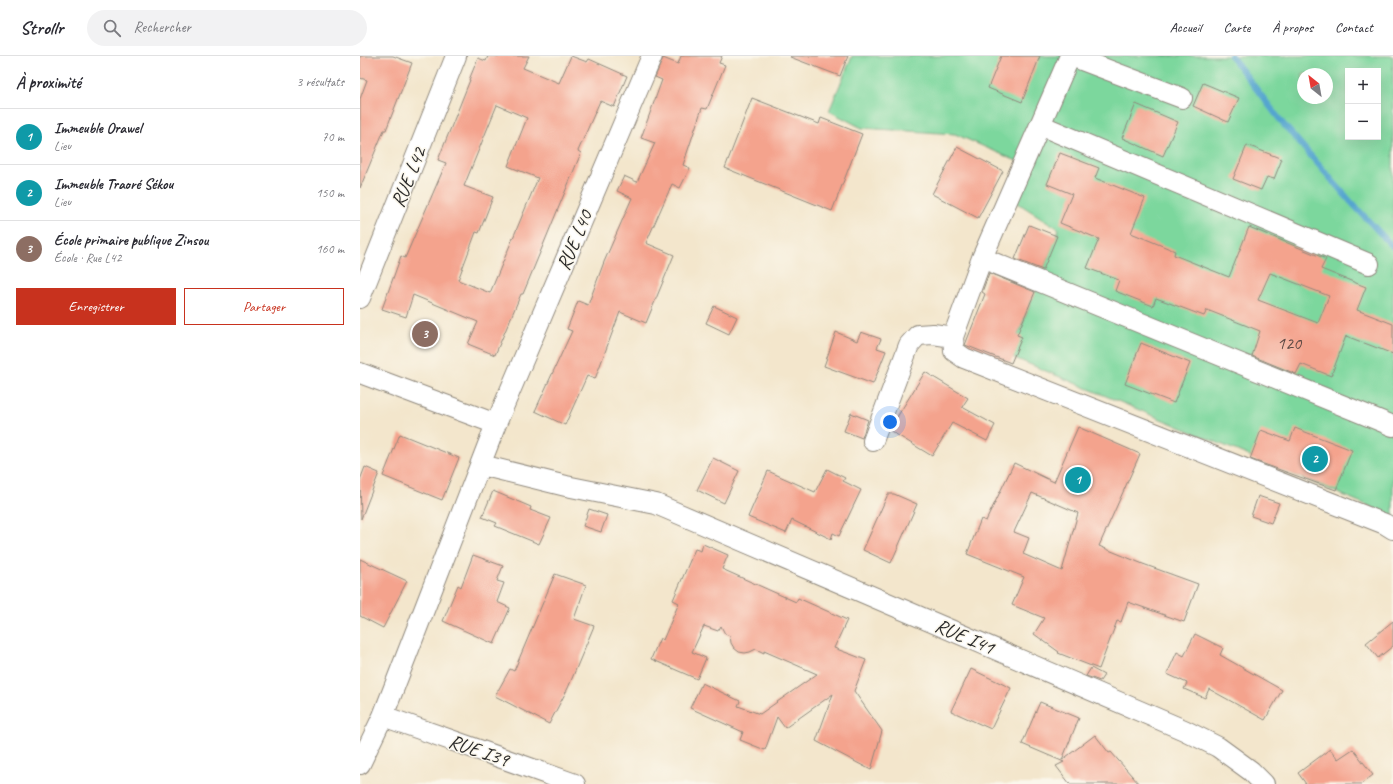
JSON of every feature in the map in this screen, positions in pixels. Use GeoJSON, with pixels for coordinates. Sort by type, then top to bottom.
{"type":"FeatureCollection","features":[{"type":"Feature","properties":{"kind":"street","name":"RUE L42"},"geometry":{"type":"LineString","coordinates":[[360,298],[456,56]]}},
{"type":"Feature","properties":{"kind":"street","name":"RUE L40"},"geometry":{"type":"LineString","coordinates":[[360,764],[383,716],[496,424],[652,56]]}},
{"type":"Feature","properties":{"kind":"street"},"geometry":{"type":"LineString","coordinates":[[1182,98],[1071,56],[982,258],[953,338],[954,351],[964,358],[1385,524],[1393,529]]}},
{"type":"Feature","properties":{"kind":"street"},"geometry":{"type":"LineString","coordinates":[[1040,125],[1369,264]]}},
{"type":"Feature","properties":{"kind":"street"},"geometry":{"type":"LineString","coordinates":[[982,258],[1393,426]]}},
{"type":"Feature","properties":{"kind":"street"},"geometry":{"type":"LineString","coordinates":[[873,441],[909,345],[918,335],[933,334],[953,338]]}},
{"type":"Feature","properties":{"kind":"street"},"geometry":{"type":"LineString","coordinates":[[360,373],[496,424]]}},
{"type":"Feature","properties":{"kind":"street","name":"RUE I41"},"geometry":{"type":"LineString","coordinates":[[481,464],[566,486],[656,504],[1184,730],[1218,747],[1252,771],[1264,784]]}},
{"type":"Feature","properties":{"kind":"street","name":"RUE I39"},"geometry":{"type":"LineString","coordinates":[[383,716],[575,784]]}},
{"type":"Feature","properties":{"kind":"green space"},"geometry":{"type":"Polygon","coordinates":[[[852,56],[1393,56],[1393,516],[1010,356],[1059,229],[1005,195],[1026,165],[955,134],[862,128],[829,111],[852,56]]]}},
{"type":"Feature","properties":{"kind":"building"},"geometry":{"type":"Polygon","coordinates":[[[360,56],[393,56],[412,63],[386,130],[384,130],[360,188],[360,99],[367,80],[360,78],[360,56]]]}},
{"type":"Feature","properties":{"kind":"building"},"geometry":{"type":"Polygon","coordinates":[[[488,56],[529,56],[523,68],[559,83],[571,56],[587,62],[589,59],[627,76],[614,107],[600,101],[578,151],[581,153],[523,294],[521,294],[495,355],[468,344],[478,322],[413,295],[406,317],[382,309],[401,256],[405,258],[446,163],[438,160],[478,58],[486,61],[488,56]],[[497,105],[464,186],[493,197],[479,233],[476,232],[458,280],[490,293],[538,178],[508,166],[527,118],[497,105]]]}},
{"type":"Feature","properties":{"kind":"building"},"geometry":{"type":"Polygon","coordinates":[[[681,56],[722,56],[719,63],[725,65],[707,109],[702,108],[683,165],[690,168],[680,188],[672,184],[646,243],[674,255],[646,323],[620,312],[595,379],[587,376],[565,425],[535,411],[572,331],[567,329],[578,301],[588,305],[604,262],[632,198],[617,191],[624,176],[637,182],[655,143],[641,138],[662,80],[655,77],[663,58],[678,64],[681,56]]]}},
{"type":"Feature","properties":{"kind":"building"},"geometry":{"type":"Polygon","coordinates":[[[848,56],[840,76],[790,57],[848,56]]]}},
{"type":"Feature","properties":{"kind":"building"},"geometry":{"type":"Polygon","coordinates":[[[1001,56],[1040,56],[1022,102],[988,88],[1001,56]]]}},
{"type":"Feature","properties":{"kind":"building"},"geometry":{"type":"Polygon","coordinates":[[[1203,83],[1239,98],[1228,122],[1193,106],[1203,83]]]}},
{"type":"Feature","properties":{"kind":"building"},"geometry":{"type":"Polygon","coordinates":[[[752,98],[819,124],[821,118],[862,134],[832,211],[725,168],[752,98]]]}},
{"type":"Feature","properties":{"kind":"building"},"geometry":{"type":"Polygon","coordinates":[[[1136,104],[1178,122],[1163,156],[1122,138],[1136,104]]]}},
{"type":"Feature","properties":{"kind":"building"},"geometry":{"type":"Polygon","coordinates":[[[1247,145],[1282,159],[1274,179],[1267,177],[1261,190],[1233,179],[1247,145]]]}},
{"type":"Feature","properties":{"kind":"building"},"geometry":{"type":"Polygon","coordinates":[[[957,147],[1003,171],[978,218],[932,194],[957,147]]]}},
{"type":"Feature","properties":{"kind":"building"},"geometry":{"type":"Polygon","coordinates":[[[1060,153],[1099,168],[1095,178],[1145,198],[1131,233],[1175,251],[1174,255],[1229,277],[1249,227],[1326,259],[1321,269],[1366,287],[1357,310],[1393,324],[1393,354],[1346,336],[1331,376],[1301,364],[1296,374],[1252,356],[1260,331],[1207,310],[1204,316],[1156,298],[1153,306],[1115,291],[1119,280],[1087,268],[1099,239],[1060,223],[1072,194],[1047,184],[1060,153]],[[1270,273],[1258,300],[1318,323],[1329,296],[1270,273]]]}},
{"type":"Feature","properties":{"kind":"building"},"geometry":{"type":"Polygon","coordinates":[[[1029,225],[1057,236],[1043,270],[1015,259],[1029,225]]]}},
{"type":"Feature","properties":{"kind":"building"},"geometry":{"type":"Polygon","coordinates":[[[989,273],[1035,292],[1017,335],[1022,337],[1011,363],[965,345],[985,294],[982,292],[989,273]]]}},
{"type":"Feature","properties":{"kind":"building"},"geometry":{"type":"Polygon","coordinates":[[[714,306],[737,317],[729,334],[706,323],[714,306]]]}},
{"type":"Feature","properties":{"kind":"building"},"geometry":{"type":"Polygon","coordinates":[[[836,332],[857,341],[861,332],[881,339],[877,348],[886,351],[873,384],[824,366],[836,332]]]}},
{"type":"Feature","properties":{"kind":"building"},"geometry":{"type":"Polygon","coordinates":[[[1141,343],[1190,363],[1174,403],[1125,384],[1141,343]]]}},
{"type":"Feature","properties":{"kind":"building"},"geometry":{"type":"Polygon","coordinates":[[[925,372],[968,398],[962,407],[995,425],[987,441],[952,423],[932,456],[889,430],[925,372]]]}},
{"type":"Feature","properties":{"kind":"building"},"geometry":{"type":"Polygon","coordinates":[[[851,413],[868,420],[862,438],[844,431],[851,413]]]}},
{"type":"Feature","properties":{"kind":"building"},"geometry":{"type":"Polygon","coordinates":[[[1078,427],[1140,454],[1099,546],[1198,584],[1184,622],[1128,602],[1121,622],[1117,621],[1099,669],[1058,653],[1059,652],[1034,634],[1044,618],[1012,605],[1024,577],[967,554],[981,519],[986,521],[1014,463],[1054,482],[1078,427]],[[1032,493],[1014,532],[1029,538],[1023,554],[1062,571],[1078,513],[1032,493]]]}},
{"type":"Feature","properties":{"kind":"building"},"geometry":{"type":"Polygon","coordinates":[[[1295,428],[1352,450],[1336,490],[1250,459],[1261,430],[1290,441],[1295,428]]]}},
{"type":"Feature","properties":{"kind":"building"},"geometry":{"type":"Polygon","coordinates":[[[400,434],[459,458],[442,500],[383,476],[400,434]]]}},
{"type":"Feature","properties":{"kind":"building"},"geometry":{"type":"Polygon","coordinates":[[[713,458],[739,471],[724,503],[697,490],[713,458]]]}},
{"type":"Feature","properties":{"kind":"building"},"geometry":{"type":"Polygon","coordinates":[[[365,467],[379,473],[361,519],[360,480],[365,467]]]}},
{"type":"Feature","properties":{"kind":"building"},"geometry":{"type":"Polygon","coordinates":[[[827,469],[845,478],[843,481],[861,490],[839,536],[833,533],[831,539],[792,520],[786,533],[748,517],[768,471],[815,492],[827,469]]]}},
{"type":"Feature","properties":{"kind":"building"},"geometry":{"type":"Polygon","coordinates":[[[493,491],[531,507],[530,510],[551,518],[539,544],[495,526],[497,523],[482,517],[493,491]]]}},
{"type":"Feature","properties":{"kind":"building"},"geometry":{"type":"Polygon","coordinates":[[[888,494],[894,494],[917,504],[891,563],[863,550],[888,494]]]}},
{"type":"Feature","properties":{"kind":"building"},"geometry":{"type":"Polygon","coordinates":[[[1258,496],[1279,503],[1271,523],[1251,516],[1258,496]]]}},
{"type":"Feature","properties":{"kind":"building"},"geometry":{"type":"Polygon","coordinates":[[[589,509],[607,515],[601,532],[583,526],[589,509]]]}},
{"type":"Feature","properties":{"kind":"building"},"geometry":{"type":"Polygon","coordinates":[[[703,544],[728,555],[722,569],[796,602],[798,598],[847,620],[834,648],[866,660],[854,691],[882,731],[871,770],[816,741],[833,694],[785,728],[777,717],[765,750],[740,740],[743,732],[690,708],[702,683],[740,701],[738,706],[760,714],[817,674],[764,651],[764,653],[756,649],[745,653],[739,652],[734,648],[731,643],[730,636],[725,634],[721,626],[718,631],[704,626],[692,652],[706,658],[697,679],[651,659],[660,638],[663,640],[679,603],[673,600],[695,549],[701,551],[703,544]]]}},
{"type":"Feature","properties":{"kind":"building"},"geometry":{"type":"Polygon","coordinates":[[[473,555],[503,566],[497,581],[504,583],[497,602],[510,608],[494,644],[443,621],[458,585],[461,587],[473,555]]]}},
{"type":"Feature","properties":{"kind":"building"},"geometry":{"type":"Polygon","coordinates":[[[360,559],[407,581],[383,628],[360,616],[360,559]]]}},
{"type":"Feature","properties":{"kind":"building"},"geometry":{"type":"Polygon","coordinates":[[[555,574],[586,585],[574,619],[594,626],[568,688],[549,724],[495,696],[510,669],[514,671],[555,574]]]}},
{"type":"Feature","properties":{"kind":"building"},"geometry":{"type":"Polygon","coordinates":[[[1393,621],[1393,646],[1378,658],[1366,643],[1393,621]]]}},
{"type":"Feature","properties":{"kind":"building"},"geometry":{"type":"Polygon","coordinates":[[[1195,634],[1223,648],[1220,655],[1282,690],[1265,720],[1209,689],[1205,698],[1184,689],[1187,683],[1167,674],[1177,652],[1184,656],[1195,634]]]}},
{"type":"Feature","properties":{"kind":"building"},"geometry":{"type":"Polygon","coordinates":[[[1091,668],[1104,675],[1100,681],[1086,676],[1091,668]]]}},
{"type":"Feature","properties":{"kind":"building"},"geometry":{"type":"Polygon","coordinates":[[[971,669],[1011,688],[991,729],[951,711],[971,669]]]}},
{"type":"Feature","properties":{"kind":"building"},"geometry":{"type":"Polygon","coordinates":[[[1040,702],[1079,718],[1062,760],[1095,735],[1109,753],[1111,752],[1139,784],[1070,784],[1056,766],[1064,762],[1022,744],[1040,702]]]}},
{"type":"Feature","properties":{"kind":"building"},"geometry":{"type":"Polygon","coordinates":[[[1330,749],[1338,759],[1353,749],[1373,775],[1361,784],[1306,784],[1298,773],[1330,749]]]}},
{"type":"Feature","properties":{"kind":"waterway"},"geometry":{"type":"LineString","coordinates":[[1231,56],[1284,125],[1351,202],[1393,247]]}},
{"type":"Feature","properties":{"kind":"place","name":"École primaire publique Zinsou"},"geometry":{"type":"Point","coordinates":[425,334]}},
{"type":"Feature","properties":{"kind":"place","name":"Immeuble Traoré Sékou"},"geometry":{"type":"Point","coordinates":[1315,459]}},
{"type":"Feature","properties":{"kind":"place","name":"Immeuble Orawel"},"geometry":{"type":"Point","coordinates":[1078,480]}}]}
